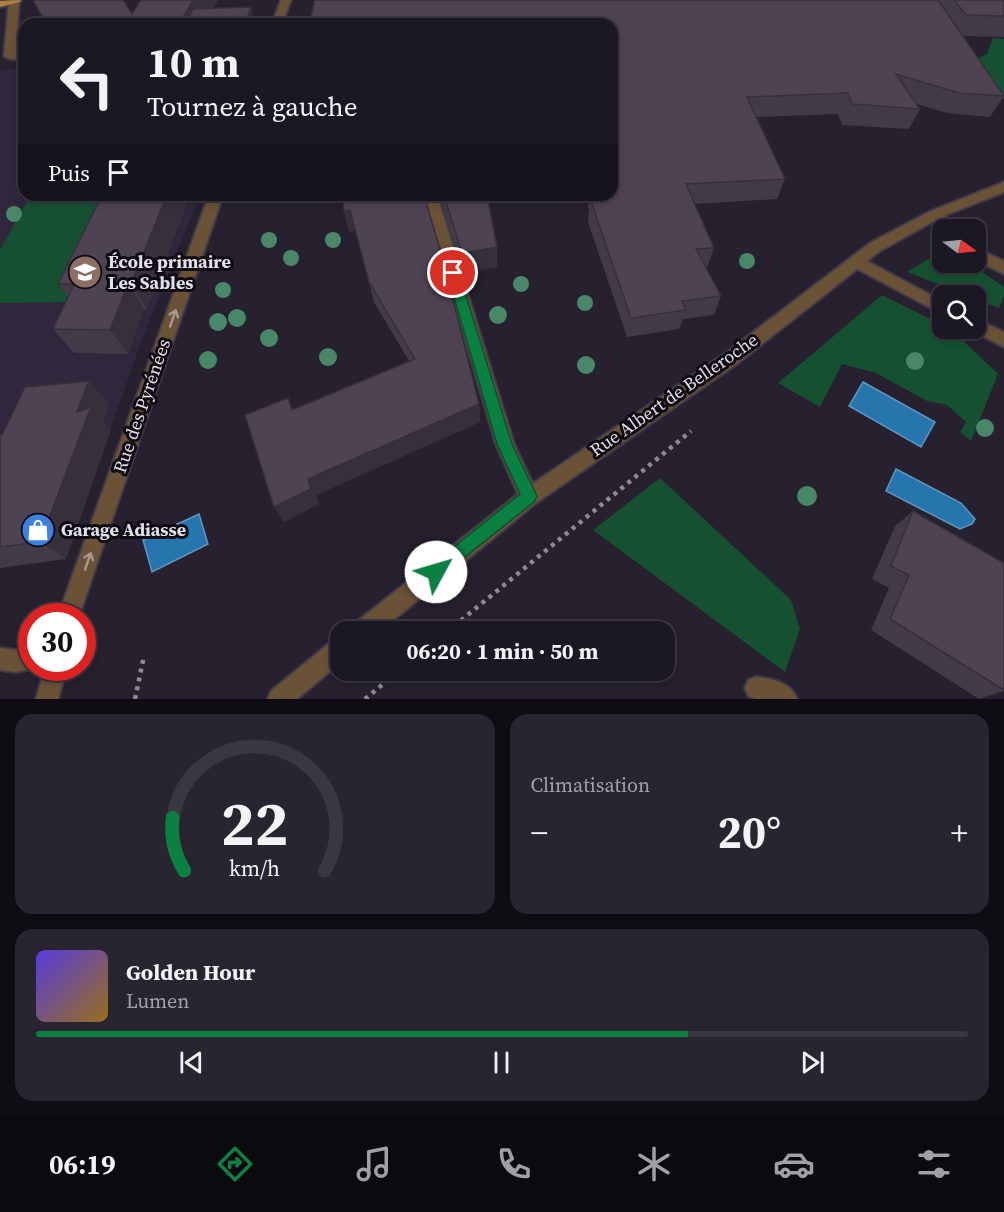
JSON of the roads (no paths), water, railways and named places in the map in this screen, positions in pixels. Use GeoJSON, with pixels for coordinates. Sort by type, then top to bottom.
{"type":"FeatureCollection","features":[{"type":"Feature","properties":{"kind":"main road"},"geometry":{"type":"LineString","coordinates":[[0,4],[15,0]]}},
{"type":"Feature","properties":{"kind":"street"},"geometry":{"type":"LineString","coordinates":[[15,0],[10,56],[18,57]]}},
{"type":"Feature","properties":{"kind":"street"},"geometry":{"type":"LineString","coordinates":[[279,18],[286,0]]}},
{"type":"Feature","properties":{"kind":"street","name":"Rue Albert de Belleroche"},"geometry":{"type":"LineString","coordinates":[[376,621],[529,496],[732,358],[874,247],[936,214],[1004,187]]}},
{"type":"Feature","properties":{"kind":"street","name":"Rue des Pyrénées"},"geometry":{"type":"LineString","coordinates":[[73,603],[214,201]]}},
{"type":"Feature","properties":{"kind":"street"},"geometry":{"type":"LineString","coordinates":[[432,201],[505,444],[529,496]]}},
{"type":"Feature","properties":{"kind":"street"},"geometry":{"type":"LineString","coordinates":[[936,214],[940,219]]}},
{"type":"Feature","properties":{"kind":"street"},"geometry":{"type":"LineString","coordinates":[[986,259],[1004,268]]}},
{"type":"Feature","properties":{"kind":"street"},"geometry":{"type":"LineString","coordinates":[[856,262],[932,303]]}},
{"type":"Feature","properties":{"kind":"street"},"geometry":{"type":"LineString","coordinates":[[986,331],[1004,340]]}},
{"type":"Feature","properties":{"kind":"street"},"geometry":{"type":"LineString","coordinates":[[279,699],[330,657]]}},
{"type":"Feature","properties":{"kind":"street"},"geometry":{"type":"LineString","coordinates":[[0,659],[18,661]]}},
{"type":"Feature","properties":{"kind":"street"},"geometry":{"type":"LineString","coordinates":[[47,699],[52,681]]}},
{"type":"Feature","properties":{"kind":"street"},"geometry":{"type":"LineString","coordinates":[[756,688],[775,691],[786,699]]}},
{"type":"Feature","properties":{"kind":"water"},"geometry":{"type":"Polygon","coordinates":[[[863,382],[935,422],[921,447],[849,406],[863,382]]]}},
{"type":"Feature","properties":{"kind":"water"},"geometry":{"type":"Polygon","coordinates":[[[896,469],[961,503],[975,519],[972,524],[960,529],[886,491],[896,469]]]}},
{"type":"Feature","properties":{"kind":"water"},"geometry":{"type":"Polygon","coordinates":[[[199,514],[208,544],[152,572],[143,540],[199,514]]]}},
{"type":"Feature","properties":{"kind":"place","name":"École primaire Les Sables"},"geometry":{"type":"Point","coordinates":[85,272]}},
{"type":"Feature","properties":{"kind":"place","name":"Garage Adiasse"},"geometry":{"type":"Point","coordinates":[38,530]}}]}
